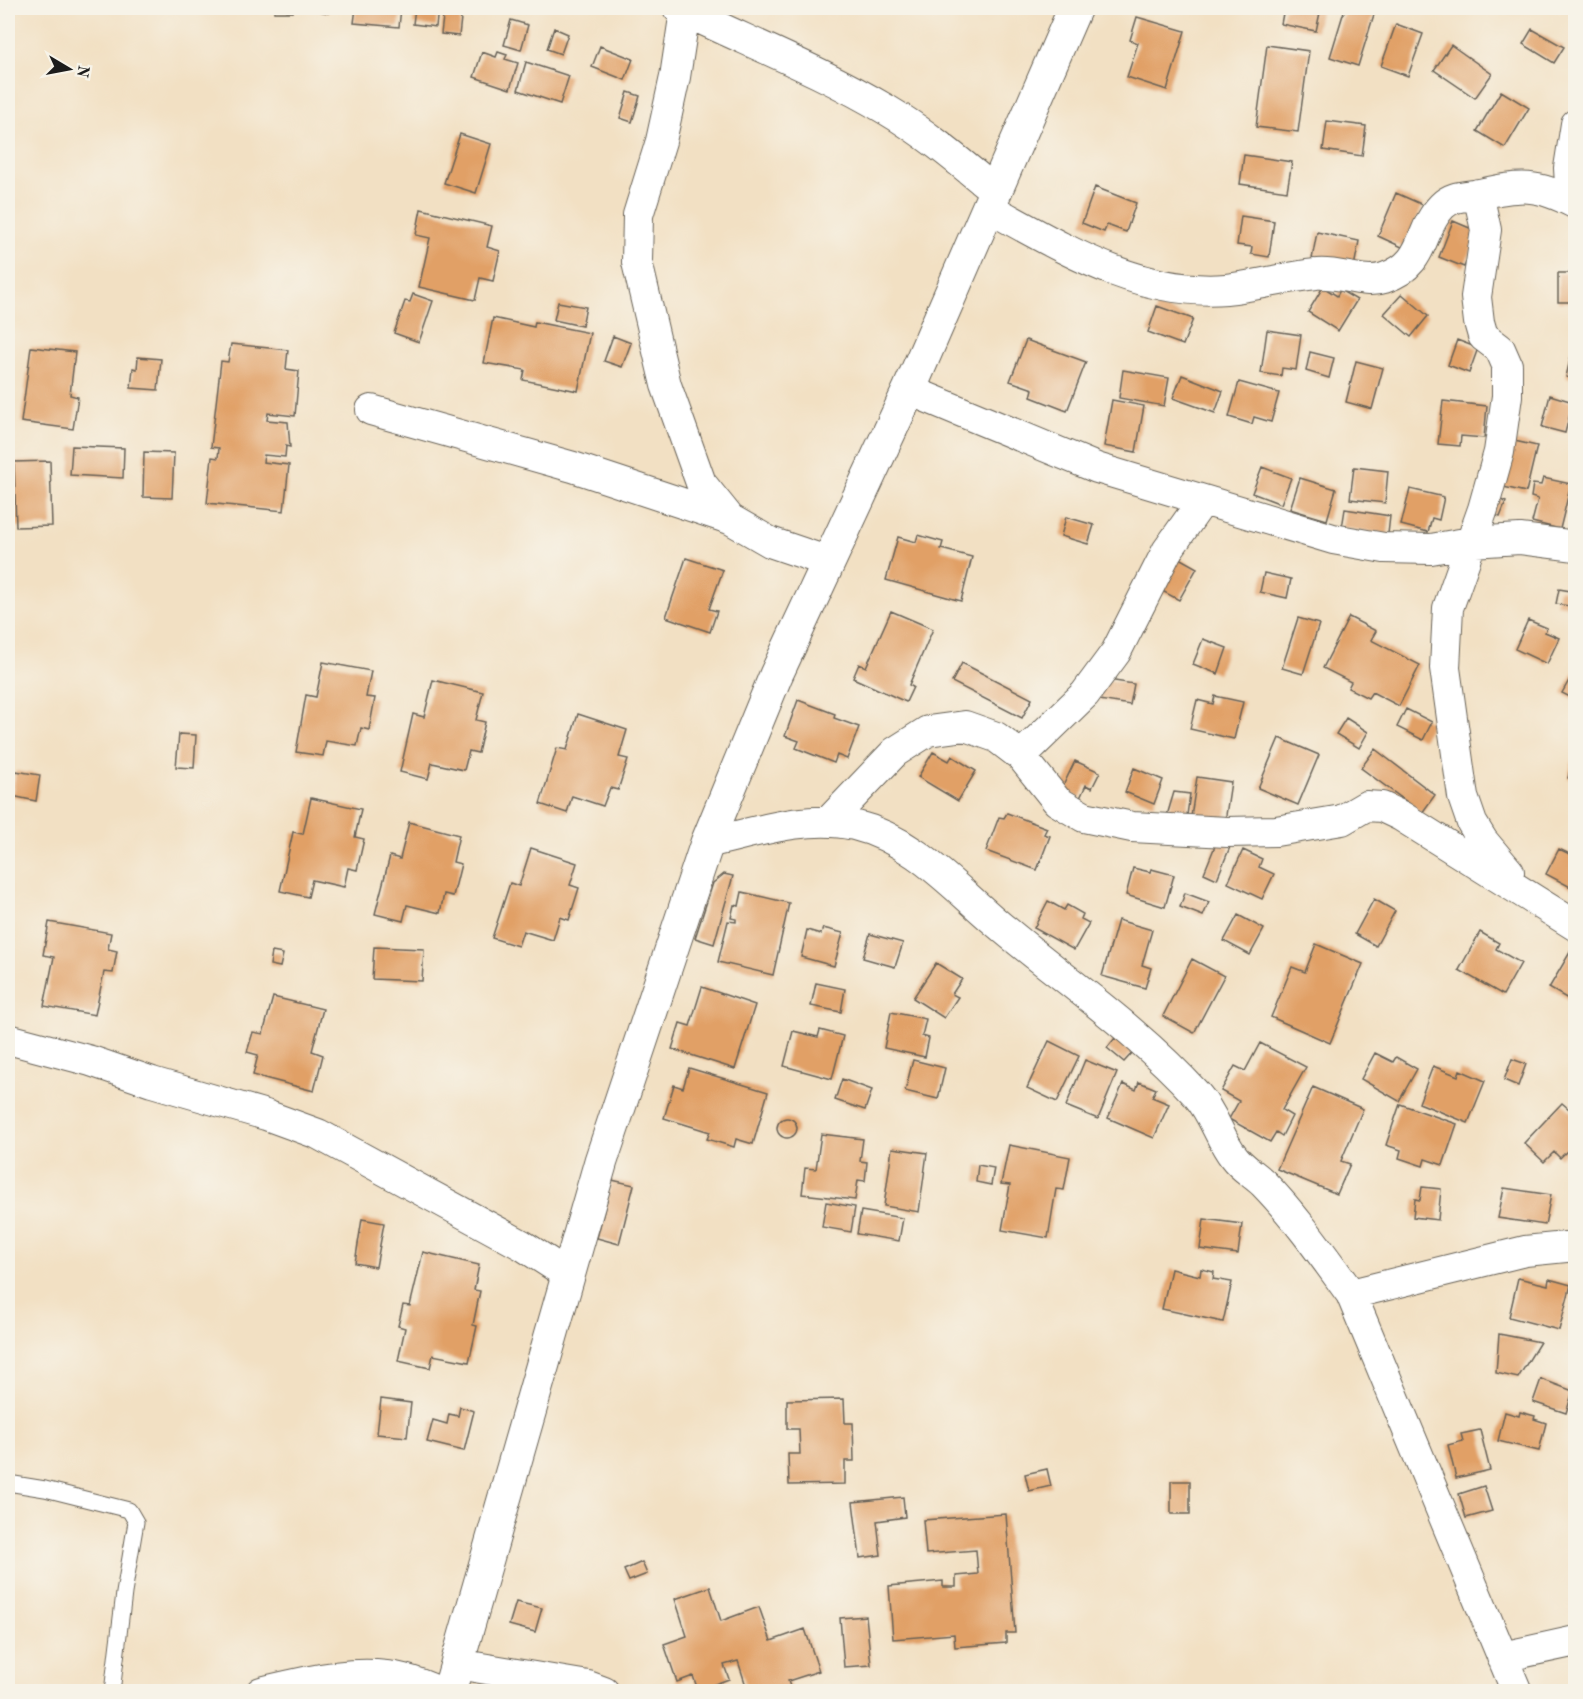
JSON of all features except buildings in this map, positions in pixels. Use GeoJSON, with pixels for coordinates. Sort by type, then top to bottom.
{"type":"FeatureCollection","features":[{"type":"Feature","properties":{"kind":"street"},"geometry":{"type":"LineString","coordinates":[[604,1692],[588,1686],[453,1678],[601,1161],[707,843],[776,675],[909,390],[1075,8]]}},
{"type":"Feature","properties":{"kind":"street"},"geometry":{"type":"LineString","coordinates":[[730,519],[701,483],[666,385],[637,262],[638,215],[661,141],[673,88],[681,9],[814,71],[888,110],[949,152],[993,200],[1083,259],[1138,280],[1177,288],[1227,289],[1325,273],[1359,279],[1382,279],[1405,267],[1422,245],[1442,206],[1457,196],[1478,194],[1517,185],[1540,189],[1573,203],[1569,168],[1575,124]]}},
{"type":"Feature","properties":{"kind":"street"},"geometry":{"type":"LineString","coordinates":[[1478,194],[1486,230],[1476,297],[1479,322],[1483,336],[1500,349],[1508,365],[1507,396],[1499,452],[1448,608],[1445,668],[1463,797],[1483,841],[1526,893]]}},
{"type":"Feature","properties":{"kind":"street"},"geometry":{"type":"LineString","coordinates":[[909,390],[1097,468],[1333,539],[1384,548],[1431,549],[1471,542],[1520,539],[1575,546]]}},
{"type":"Feature","properties":{"kind":"street"},"geometry":{"type":"LineString","coordinates":[[371,410],[573,468],[730,519],[770,542],[829,562]]}},
{"type":"Feature","properties":{"kind":"street"},"geometry":{"type":"LineString","coordinates":[[1021,756],[1085,694],[1116,652],[1167,551],[1203,500]]}},
{"type":"Feature","properties":{"kind":"street"},"geometry":{"type":"LineString","coordinates":[[829,821],[895,752],[928,731],[964,726],[996,737],[1021,756],[1057,801],[1084,817],[1132,827],[1227,832],[1276,831],[1342,820],[1366,806],[1382,807],[1401,816],[1526,893],[1575,926]]}},
{"type":"Feature","properties":{"kind":"street"},"geometry":{"type":"LineString","coordinates":[[707,843],[776,828],[829,821],[856,826],[910,849],[1135,1035],[1198,1096],[1221,1130],[1234,1157],[1264,1184],[1313,1242],[1351,1294],[1517,1692]]}},
{"type":"Feature","properties":{"kind":"street"},"geometry":{"type":"LineString","coordinates":[[8,1039],[91,1061],[162,1085],[266,1114],[318,1134],[522,1245],[567,1274]]}},
{"type":"Feature","properties":{"kind":"street"},"geometry":{"type":"LineString","coordinates":[[1351,1294],[1525,1251],[1575,1246]]}},
{"type":"Feature","properties":{"kind":"street"},"geometry":{"type":"LineString","coordinates":[[1502,1657],[1575,1641]]}},
{"type":"Feature","properties":{"kind":"street"},"geometry":{"type":"LineString","coordinates":[[261,1692],[311,1680],[374,1676],[404,1679],[439,1692]]}},
{"type":"Feature","properties":{"kind":"lane"},"geometry":{"type":"LineString","coordinates":[[8,1483],[45,1489],[129,1510],[136,1522],[124,1593],[112,1692]]}}]}
